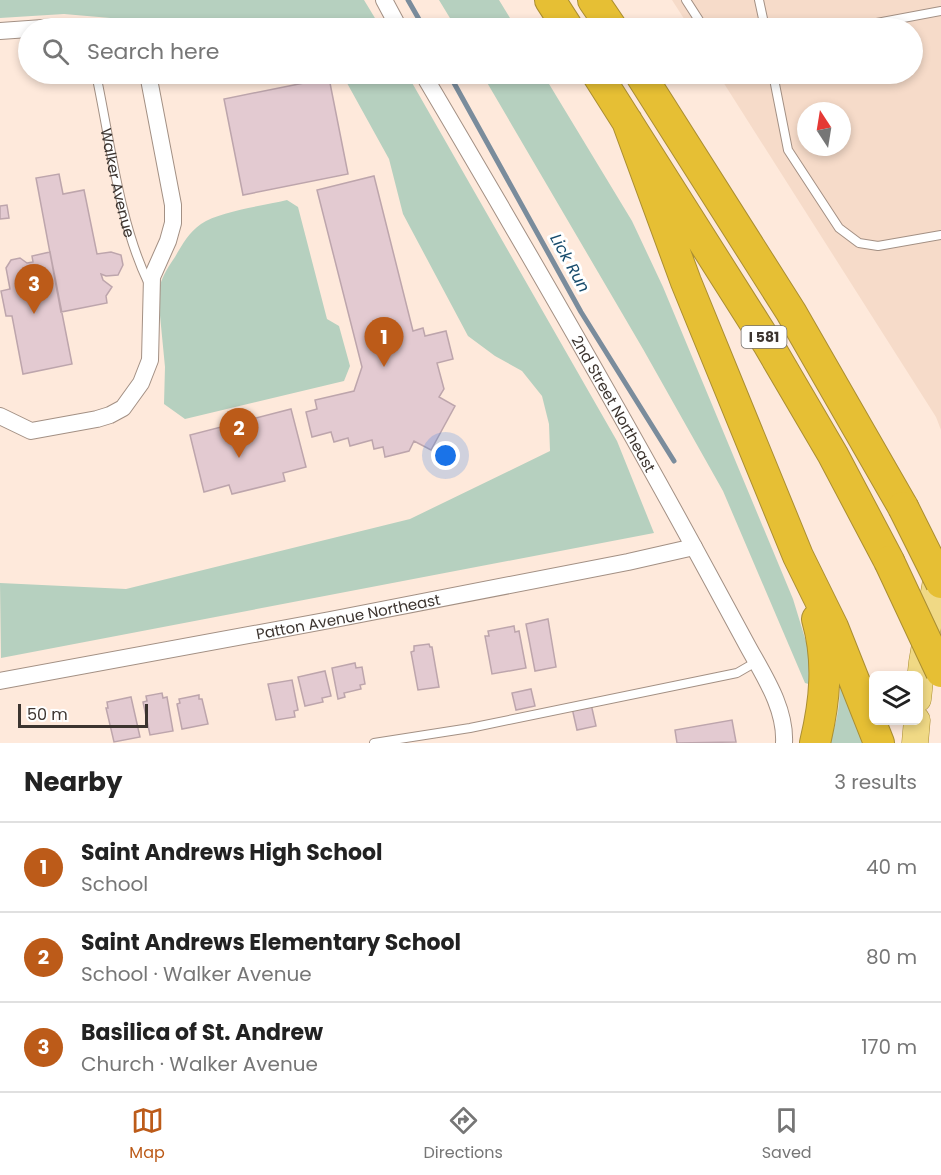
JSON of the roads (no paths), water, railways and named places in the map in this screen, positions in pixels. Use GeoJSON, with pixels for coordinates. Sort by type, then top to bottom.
{"type":"FeatureCollection","features":[{"type":"Feature","properties":{"kind":"highway"},"geometry":{"type":"LineString","coordinates":[[550,0],[562,18]]}},
{"type":"Feature","properties":{"kind":"highway"},"geometry":{"type":"LineString","coordinates":[[593,0],[605,18]]}},
{"type":"Feature","properties":{"kind":"highway","name":"I 581"},"geometry":{"type":"LineString","coordinates":[[603,84],[768,344],[833,455],[889,561],[941,672]]}},
{"type":"Feature","properties":{"kind":"highway","name":"I 581"},"geometry":{"type":"LineString","coordinates":[[646,84],[791,312],[903,507],[941,583]]}},
{"type":"Feature","properties":{"kind":"highway"},"geometry":{"type":"LineString","coordinates":[[627,121],[686,282],[798,556],[833,627],[879,743]]}},
{"type":"Feature","properties":{"kind":"highway"},"geometry":{"type":"LineString","coordinates":[[798,556],[818,623],[825,672],[825,693],[815,743]]}},
{"type":"Feature","properties":{"kind":"main road"},"geometry":{"type":"LineString","coordinates":[[922,671],[932,593],[941,551]]}},
{"type":"Feature","properties":{"kind":"main road"},"geometry":{"type":"LineString","coordinates":[[915,743],[917,725]]}},
{"type":"Feature","properties":{"kind":"street"},"geometry":{"type":"LineString","coordinates":[[384,0],[394,18]]}},
{"type":"Feature","properties":{"kind":"street"},"geometry":{"type":"LineString","coordinates":[[0,31],[18,30]]}},
{"type":"Feature","properties":{"kind":"street","name":"Walker Avenue"},"geometry":{"type":"LineString","coordinates":[[0,416],[31,431],[111,415],[123,408],[141,383],[150,360],[152,277],[168,241],[173,223],[173,205],[150,84]]}},
{"type":"Feature","properties":{"kind":"street","name":"2nd Street Northeast"},"geometry":{"type":"LineString","coordinates":[[429,84],[548,285],[756,662],[780,712],[784,743]]}},
{"type":"Feature","properties":{"kind":"street","name":"Patton Avenue Northeast"},"geometry":{"type":"LineString","coordinates":[[0,681],[330,620],[694,547]]}},
{"type":"Feature","properties":{"kind":"lane"},"geometry":{"type":"LineString","coordinates":[[686,0],[698,18]]}},
{"type":"Feature","properties":{"kind":"lane"},"geometry":{"type":"LineString","coordinates":[[759,0],[763,18]]}},
{"type":"Feature","properties":{"kind":"lane"},"geometry":{"type":"LineString","coordinates":[[904,18],[941,11]]}},
{"type":"Feature","properties":{"kind":"lane","name":"Walker Avenue"},"geometry":{"type":"LineString","coordinates":[[98,84],[130,235],[138,261],[152,288]]}},
{"type":"Feature","properties":{"kind":"lane"},"geometry":{"type":"LineString","coordinates":[[775,84],[788,150],[839,228],[848,237],[859,243],[878,246],[941,236]]}},
{"type":"Feature","properties":{"kind":"lane"},"geometry":{"type":"LineString","coordinates":[[374,743],[470,728],[737,674],[756,662]]}},
{"type":"Feature","properties":{"kind":"waterway","name":"Lick Run"},"geometry":{"type":"LineString","coordinates":[[408,0],[418,18]]}},
{"type":"Feature","properties":{"kind":"waterway","name":"Lick Run"},"geometry":{"type":"LineString","coordinates":[[455,84],[581,312],[674,461]]}},
{"type":"Feature","properties":{"kind":"place","name":"Basilica of St. Andrew"},"geometry":{"type":"Point","coordinates":[34,314]}},
{"type":"Feature","properties":{"kind":"place","name":"Saint Andrews High School"},"geometry":{"type":"Point","coordinates":[384,367]}},
{"type":"Feature","properties":{"kind":"place","name":"Saint Andrews Elementary School"},"geometry":{"type":"Point","coordinates":[239,458]}}]}
